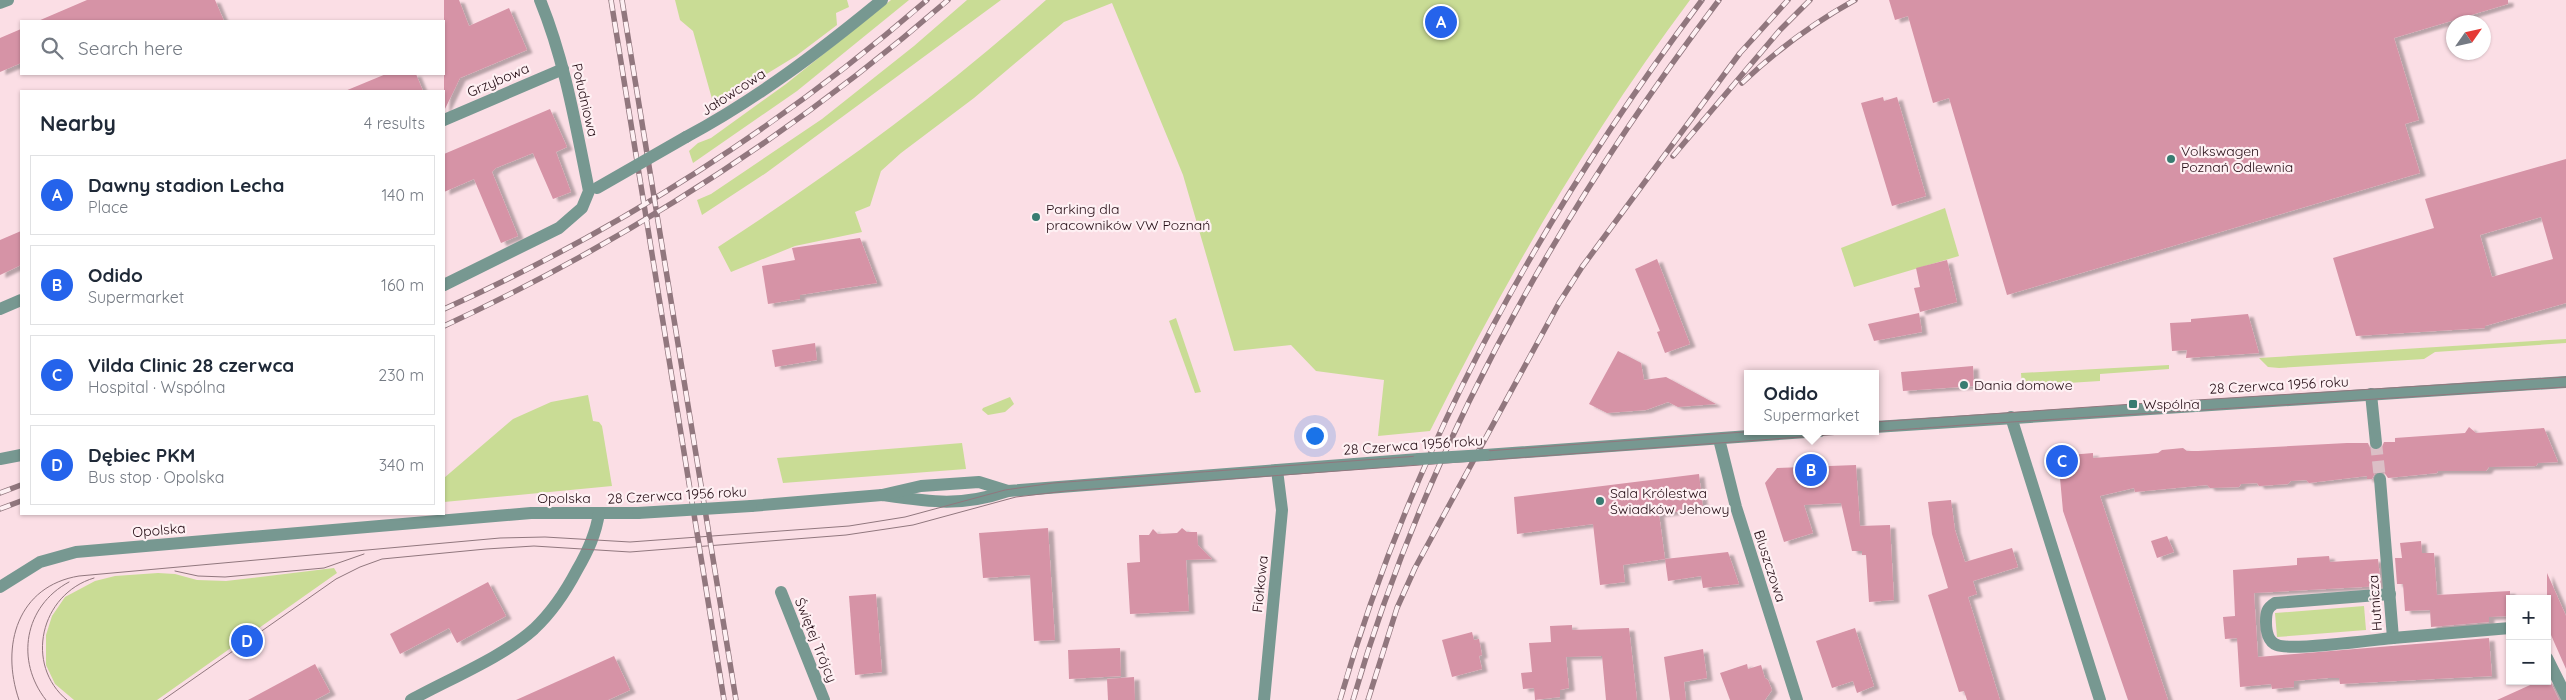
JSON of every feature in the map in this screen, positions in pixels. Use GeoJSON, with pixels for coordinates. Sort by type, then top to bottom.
{"type":"FeatureCollection","features":[{"type":"Feature","properties":{"kind":"street"},"geometry":{"type":"LineString","coordinates":[[0,3],[8,0]]}},
{"type":"Feature","properties":{"kind":"street","name":"Południowa"},"geometry":{"type":"LineString","coordinates":[[540,0],[550,24],[563,70],[593,190]]}},
{"type":"Feature","properties":{"kind":"street","name":"Jałowcowa"},"geometry":{"type":"LineString","coordinates":[[593,190],[719,120],[798,66],[882,0]]}},
{"type":"Feature","properties":{"kind":"street","name":"Grzybowa"},"geometry":{"type":"LineString","coordinates":[[445,120],[563,70]]}},
{"type":"Feature","properties":{"kind":"street"},"geometry":{"type":"LineString","coordinates":[[445,285],[559,228],[582,208],[593,190]]}},
{"type":"Feature","properties":{"kind":"street"},"geometry":{"type":"LineString","coordinates":[[0,309],[20,300]]}},
{"type":"Feature","properties":{"kind":"street","name":"28 Czerwca 1956 roku"},"geometry":{"type":"LineString","coordinates":[[1879,427],[2566,382]]}},
{"type":"Feature","properties":{"kind":"street"},"geometry":{"type":"LineString","coordinates":[[2370,394],[2376,443]]}},
{"type":"Feature","properties":{"kind":"street"},"geometry":{"type":"LineString","coordinates":[[2011,417],[2100,700]]}},
{"type":"Feature","properties":{"kind":"street","name":"28 Czerwca 1956 roku"},"geometry":{"type":"LineString","coordinates":[[882,495],[923,502],[963,502],[982,500],[1008,491],[1419,459],[1770,435]]}},
{"type":"Feature","properties":{"kind":"street","name":"Bluszczowa"},"geometry":{"type":"LineString","coordinates":[[1719,439],[1736,507],[1797,700]]}},
{"type":"Feature","properties":{"kind":"street"},"geometry":{"type":"LineString","coordinates":[[0,459],[20,455]]}},
{"type":"Feature","properties":{"kind":"street","name":"Fiołkowa"},"geometry":{"type":"LineString","coordinates":[[1264,700],[1282,510],[1277,470]]}},
{"type":"Feature","properties":{"kind":"street","name":"Hutnicza"},"geometry":{"type":"LineString","coordinates":[[2380,478],[2393,638],[2506,628]]}},
{"type":"Feature","properties":{"kind":"street","name":"28 Czerwca 1956 roku"},"geometry":{"type":"LineString","coordinates":[[411,700],[512,645],[535,628],[563,594],[583,560],[595,535],[599,513],[638,513],[751,506],[882,495],[921,486],[979,482],[1008,491]]}},
{"type":"Feature","properties":{"kind":"street","name":"Opolska"},"geometry":{"type":"LineString","coordinates":[[0,587],[40,562],[76,552],[531,513],[599,513]]}},
{"type":"Feature","properties":{"kind":"street","name":"Świętej Trójcy"},"geometry":{"type":"LineString","coordinates":[[781,592],[824,700]]}},
{"type":"Feature","properties":{"kind":"street"},"geometry":{"type":"LineString","coordinates":[[2390,594],[2276,603],[2269,607],[2266,614],[2266,625],[2270,640],[2277,645],[2294,646],[2393,638]]}},
{"type":"Feature","properties":{"kind":"street"},"geometry":{"type":"LineString","coordinates":[[2551,666],[2566,696]]}},
{"type":"Feature","properties":{"kind":"green space"},"geometry":{"type":"Polygon","coordinates":[[[675,0],[847,0],[849,7],[836,13],[837,25],[796,56],[714,106],[693,31],[680,20],[675,0]]]}},
{"type":"Feature","properties":{"kind":"green space"},"geometry":{"type":"Polygon","coordinates":[[[891,0],[909,0],[797,91],[693,163],[689,151],[698,143],[711,138],[786,84],[891,0]]]}},
{"type":"Feature","properties":{"kind":"green space"},"geometry":{"type":"Polygon","coordinates":[[[967,0],[1001,0],[766,173],[702,215],[697,200],[711,194],[822,119],[914,46],[967,0]]]}},
{"type":"Feature","properties":{"kind":"green space"},"geometry":{"type":"Polygon","coordinates":[[[1046,0],[1690,0],[1617,103],[1550,210],[1488,319],[1430,431],[1378,436],[1384,380],[1316,371],[1291,345],[1234,351],[1183,175],[1112,3],[1064,22],[974,98],[901,153],[881,171],[870,206],[855,212],[862,232],[795,246],[731,272],[718,247],[803,190],[887,130],[968,67],[1046,0]]]}},
{"type":"Feature","properties":{"kind":"green space"},"geometry":{"type":"Polygon","coordinates":[[[1945,208],[1959,256],[1854,287],[1841,248],[1945,208]]]}},
{"type":"Feature","properties":{"kind":"green space"},"geometry":{"type":"Polygon","coordinates":[[[1176,318],[1201,392],[1195,393],[1169,321],[1176,318]]]}},
{"type":"Feature","properties":{"kind":"green space"},"geometry":{"type":"Polygon","coordinates":[[[2566,339],[2566,343],[2435,352],[2424,359],[2279,368],[2268,367],[2259,358],[2566,339]]]}},
{"type":"Feature","properties":{"kind":"green space"},"geometry":{"type":"Polygon","coordinates":[[[2169,365],[2169,369],[2100,374],[2100,381],[2022,386],[2021,373],[2169,365]]]}},
{"type":"Feature","properties":{"kind":"green space"},"geometry":{"type":"Polygon","coordinates":[[[588,395],[593,421],[599,422],[602,426],[612,486],[445,502],[445,477],[513,419],[551,402],[588,395]]]}},
{"type":"Feature","properties":{"kind":"green space"},"geometry":{"type":"Polygon","coordinates":[[[1010,397],[1014,404],[1005,412],[988,415],[982,410],[983,408],[1010,397]]]}},
{"type":"Feature","properties":{"kind":"green space"},"geometry":{"type":"Polygon","coordinates":[[[962,443],[966,469],[783,483],[777,458],[962,443]]]}},
{"type":"Feature","properties":{"kind":"green space"},"geometry":{"type":"Polygon","coordinates":[[[334,568],[337,573],[157,700],[74,700],[55,684],[46,665],[46,635],[52,616],[65,597],[95,581],[115,576],[158,573],[175,574],[197,580],[226,581],[334,568]]]}},
{"type":"Feature","properties":{"kind":"green space"},"geometry":{"type":"Polygon","coordinates":[[[2364,606],[2366,630],[2277,637],[2275,613],[2364,606]]]}},
{"type":"Feature","properties":{"kind":"building"},"geometry":{"type":"Polygon","coordinates":[[[87,0],[215,0],[224,20],[40,20],[87,0]]]}},
{"type":"Feature","properties":{"kind":"building"},"geometry":{"type":"Polygon","coordinates":[[[444,0],[459,0],[469,26],[509,8],[527,50],[460,78],[445,109],[445,20],[444,0]]]}},
{"type":"Feature","properties":{"kind":"building","name":"Volkswagen Poznań Odlewnia"},"geometry":{"type":"Polygon","coordinates":[[[1889,0],[2508,0],[2508,4],[2471,15],[2446,15],[2446,22],[2394,38],[2419,120],[2405,124],[2420,173],[2007,295],[1949,98],[1933,103],[1908,16],[1895,20],[1889,0]]]}},
{"type":"Feature","properties":{"kind":"building"},"geometry":{"type":"Polygon","coordinates":[[[20,29],[20,63],[0,72],[0,38],[20,29]]]}},
{"type":"Feature","properties":{"kind":"building"},"geometry":{"type":"Polygon","coordinates":[[[384,75],[416,75],[423,90],[347,90],[384,75]]]}},
{"type":"Feature","properties":{"kind":"building"},"geometry":{"type":"Polygon","coordinates":[[[1883,97],[1884,101],[1897,97],[1926,196],[1892,206],[1861,103],[1883,97]]]}},
{"type":"Feature","properties":{"kind":"building"},"geometry":{"type":"Polygon","coordinates":[[[550,109],[567,147],[556,152],[571,192],[553,199],[533,153],[496,168],[492,172],[518,236],[501,243],[474,179],[445,192],[445,154],[550,109]]]}},
{"type":"Feature","properties":{"kind":"building"},"geometry":{"type":"Polygon","coordinates":[[[2566,159],[2566,303],[2485,326],[2485,328],[2356,336],[2333,258],[2434,228],[2425,199],[2566,159]],[[2541,217],[2480,235],[2492,277],[2553,259],[2541,217]]]}},
{"type":"Feature","properties":{"kind":"building"},"geometry":{"type":"Polygon","coordinates":[[[20,231],[20,265],[0,275],[0,240],[20,231]]]}},
{"type":"Feature","properties":{"kind":"building"},"geometry":{"type":"Polygon","coordinates":[[[860,238],[877,283],[800,295],[800,299],[768,304],[762,266],[795,260],[792,248],[860,238]]]}},
{"type":"Feature","properties":{"kind":"building"},"geometry":{"type":"Polygon","coordinates":[[[1657,259],[1690,344],[1665,353],[1657,332],[1660,331],[1635,269],[1657,259]]]}},
{"type":"Feature","properties":{"kind":"building"},"geometry":{"type":"Polygon","coordinates":[[[1947,260],[1957,302],[1920,312],[1914,288],[1920,287],[1916,268],[1947,260]]]}},
{"type":"Feature","properties":{"kind":"building"},"geometry":{"type":"Polygon","coordinates":[[[1919,313],[1922,332],[1874,341],[1868,324],[1919,313]]]}},
{"type":"Feature","properties":{"kind":"building"},"geometry":{"type":"Polygon","coordinates":[[[2248,314],[2259,353],[2186,358],[2187,350],[2172,351],[2170,323],[2191,322],[2191,319],[2248,314]]]}},
{"type":"Feature","properties":{"kind":"building"},"geometry":{"type":"Polygon","coordinates":[[[815,343],[817,360],[775,367],[772,350],[815,343]]]}},
{"type":"Feature","properties":{"kind":"building"},"geometry":{"type":"Polygon","coordinates":[[[1618,351],[1641,363],[1644,380],[1666,377],[1716,404],[1678,407],[1668,402],[1646,410],[1607,413],[1589,404],[1618,351]]]}},
{"type":"Feature","properties":{"kind":"building"},"geometry":{"type":"Polygon","coordinates":[[[1973,366],[1974,386],[1903,391],[1901,372],[1973,366]]]}},
{"type":"Feature","properties":{"kind":"building"},"geometry":{"type":"Polygon","coordinates":[[[2469,427],[2476,433],[2544,428],[2558,462],[2538,463],[2536,466],[2489,467],[2486,471],[2438,471],[2437,473],[2388,478],[2384,472],[2379,471],[2375,473],[2372,479],[2367,479],[2367,476],[2309,483],[2306,480],[2291,481],[2288,484],[2259,486],[2257,483],[2241,484],[2239,487],[2210,488],[2207,485],[2135,492],[2134,488],[2100,496],[2168,700],[2128,700],[2063,511],[2058,456],[2093,453],[2093,458],[2158,453],[2162,450],[2183,448],[2187,451],[2198,451],[2347,443],[2368,443],[2370,448],[2376,451],[2381,449],[2384,442],[2395,442],[2395,438],[2465,433],[2469,427]]]}},
{"type":"Feature","properties":{"kind":"building"},"geometry":{"type":"Polygon","coordinates":[[[1856,465],[1860,526],[1890,525],[1894,600],[1869,602],[1866,555],[1862,555],[1862,551],[1852,551],[1841,503],[1804,505],[1813,533],[1784,542],[1765,483],[1777,468],[1856,465]]]}},
{"type":"Feature","properties":{"kind":"building"},"geometry":{"type":"Polygon","coordinates":[[[1699,474],[1703,508],[1659,514],[1665,559],[1623,565],[1625,582],[1600,585],[1593,524],[1517,534],[1514,497],[1699,474]]]}},
{"type":"Feature","properties":{"kind":"building"},"geometry":{"type":"Polygon","coordinates":[[[1951,500],[1955,530],[1965,562],[2012,548],[2018,567],[1973,581],[1977,594],[1968,597],[2000,700],[1967,700],[1964,691],[1959,692],[1928,595],[1948,588],[1932,534],[1928,502],[1951,500]]]}},
{"type":"Feature","properties":{"kind":"building"},"geometry":{"type":"Polygon","coordinates":[[[1048,528],[1055,640],[1034,641],[1030,575],[983,578],[979,533],[1048,528]]]}},
{"type":"Feature","properties":{"kind":"building"},"geometry":{"type":"Polygon","coordinates":[[[1182,528],[1187,532],[1197,532],[1198,545],[1212,559],[1186,560],[1189,611],[1130,614],[1127,563],[1140,562],[1139,535],[1149,535],[1153,529],[1158,534],[1177,533],[1182,528]]]}},
{"type":"Feature","properties":{"kind":"building"},"geometry":{"type":"Polygon","coordinates":[[[2167,536],[2174,552],[2157,558],[2151,541],[2167,536]]]}},
{"type":"Feature","properties":{"kind":"building"},"geometry":{"type":"Polygon","coordinates":[[[2421,541],[2422,553],[2434,553],[2437,595],[2510,591],[2510,595],[2506,595],[2506,616],[2489,617],[2489,622],[2431,627],[2430,610],[2405,611],[2403,584],[2397,584],[2395,558],[2402,558],[2400,543],[2421,541]]]}},
{"type":"Feature","properties":{"kind":"building"},"geometry":{"type":"Polygon","coordinates":[[[1728,552],[1739,584],[1703,588],[1701,576],[1668,581],[1665,559],[1728,552]]]}},
{"type":"Feature","properties":{"kind":"building"},"geometry":{"type":"Polygon","coordinates":[[[2329,556],[2330,562],[2378,559],[2381,586],[2254,593],[2258,657],[2489,638],[2492,676],[2340,684],[2339,678],[2328,678],[2294,681],[2294,687],[2272,689],[2271,684],[2240,687],[2237,638],[2225,639],[2223,617],[2235,616],[2233,570],[2297,565],[2297,558],[2329,556]]]}},
{"type":"Feature","properties":{"kind":"building"},"geometry":{"type":"Polygon","coordinates":[[[2547,573],[2566,616],[2566,669],[2551,635],[2551,595],[2547,595],[2547,573]]]}},
{"type":"Feature","properties":{"kind":"building"},"geometry":{"type":"Polygon","coordinates":[[[488,582],[506,616],[457,643],[449,628],[400,654],[390,634],[488,582]]]}},
{"type":"Feature","properties":{"kind":"building"},"geometry":{"type":"Polygon","coordinates":[[[876,594],[882,672],[855,675],[849,596],[876,594]]]}},
{"type":"Feature","properties":{"kind":"building"},"geometry":{"type":"Polygon","coordinates":[[[1572,625],[1572,630],[1629,628],[1637,700],[1606,700],[1602,656],[1566,657],[1569,688],[1560,690],[1560,697],[1535,700],[1534,688],[1523,689],[1521,673],[1532,672],[1529,643],[1551,642],[1550,626],[1572,625]]]}},
{"type":"Feature","properties":{"kind":"building"},"geometry":{"type":"Polygon","coordinates":[[[1855,628],[1874,686],[1857,693],[1853,681],[1832,688],[1816,641],[1855,628]]]}},
{"type":"Feature","properties":{"kind":"building"},"geometry":{"type":"Polygon","coordinates":[[[1472,632],[1474,640],[1479,639],[1482,655],[1479,656],[1482,669],[1452,677],[1442,640],[1472,632]]]}},
{"type":"Feature","properties":{"kind":"building"},"geometry":{"type":"Polygon","coordinates":[[[1120,648],[1121,676],[1069,679],[1068,650],[1120,648]]]}},
{"type":"Feature","properties":{"kind":"building"},"geometry":{"type":"Polygon","coordinates":[[[1703,649],[1707,678],[1684,682],[1686,700],[1670,700],[1664,657],[1703,649]]]}},
{"type":"Feature","properties":{"kind":"building"},"geometry":{"type":"Polygon","coordinates":[[[614,656],[630,690],[608,700],[516,700],[614,656]]]}},
{"type":"Feature","properties":{"kind":"building"},"geometry":{"type":"Polygon","coordinates":[[[315,664],[330,692],[315,700],[248,700],[315,664]]]}},
{"type":"Feature","properties":{"kind":"building"},"geometry":{"type":"Polygon","coordinates":[[[1747,664],[1748,669],[1761,665],[1765,678],[1768,680],[1772,690],[1765,700],[1730,700],[1720,673],[1747,664]]]}},
{"type":"Feature","properties":{"kind":"building"},"geometry":{"type":"Polygon","coordinates":[[[1134,677],[1135,700],[1108,700],[1107,679],[1134,677]]]}},
{"type":"Feature","properties":{"kind":"building"},"geometry":{"type":"Polygon","coordinates":[[[2551,683],[2559,700],[2497,700],[2530,685],[2551,685],[2551,683]]]}},
{"type":"Feature","properties":{"kind":"tunnel"},"geometry":{"type":"LineString","coordinates":[[2376,443],[2380,479]]}},
{"type":"Feature","properties":{"kind":"tram line"},"geometry":{"type":"LineString","coordinates":[[1879,422],[2566,377]]}},
{"type":"Feature","properties":{"kind":"tram line"},"geometry":{"type":"LineString","coordinates":[[1879,431],[2566,387]]}},
{"type":"Feature","properties":{"kind":"tram line"},"geometry":{"type":"LineString","coordinates":[[19,700],[12,659],[14,639],[19,621],[28,605],[41,592],[58,582],[79,576],[500,538],[545,537],[630,542],[849,526],[905,517],[1005,490],[1053,483],[1744,432]]}},
{"type":"Feature","properties":{"kind":"tram line"},"geometry":{"type":"LineString","coordinates":[[163,700],[336,579],[382,559],[534,546],[630,552],[846,535],[913,525],[1016,497],[1066,491],[1828,435]]}},
{"type":"Feature","properties":{"kind":"tram line"},"geometry":{"type":"LineString","coordinates":[[175,571],[198,576],[225,577],[324,568],[364,554]]}},
{"type":"Feature","properties":{"kind":"tram line"},"geometry":{"type":"LineString","coordinates":[[67,700],[54,685],[45,668],[42,650],[44,632],[50,614],[61,599],[76,586],[94,578]]}},
{"type":"Feature","properties":{"kind":"tram line"},"geometry":{"type":"LineString","coordinates":[[46,700],[36,685],[30,668],[28,652],[29,635],[42,605],[54,592],[69,582]]}},
{"type":"Feature","properties":{"kind":"railway"},"geometry":{"type":"LineString","coordinates":[[611,0],[724,700]]}},
{"type":"Feature","properties":{"kind":"railway"},"geometry":{"type":"LineString","coordinates":[[622,0],[736,700]]}},
{"type":"Feature","properties":{"kind":"railway"},"geometry":{"type":"LineString","coordinates":[[445,309],[573,245],[697,172],[815,90],[927,0]]}},
{"type":"Feature","properties":{"kind":"railway"},"geometry":{"type":"LineString","coordinates":[[445,326],[579,258],[708,181],[831,95],[948,0]]}},
{"type":"Feature","properties":{"kind":"railway"},"geometry":{"type":"LineString","coordinates":[[1340,700],[1370,606],[1405,513],[1445,423],[1489,334],[1537,247],[1589,163],[1644,80],[1702,0]]}},
{"type":"Feature","properties":{"kind":"railway"},"geometry":{"type":"LineString","coordinates":[[1353,700],[1383,605],[1419,513],[1459,422],[1504,334],[1552,247],[1605,163],[1660,80],[1719,0]]}},
{"type":"Feature","properties":{"kind":"railway"},"geometry":{"type":"LineString","coordinates":[[1368,700],[1397,608],[1415,568],[1559,303],[1582,267],[1740,53],[1788,0]]}},
{"type":"Feature","properties":{"kind":"railway"},"geometry":{"type":"LineString","coordinates":[[1673,156],[1780,30],[1810,0]]}},
{"type":"Feature","properties":{"kind":"railway"},"geometry":{"type":"LineString","coordinates":[[1742,83],[1796,38],[1855,0]]}},
{"type":"Feature","properties":{"kind":"railway"},"geometry":{"type":"LineString","coordinates":[[0,493],[20,485]]}},
{"type":"Feature","properties":{"kind":"railway"},"geometry":{"type":"LineString","coordinates":[[0,509],[20,501]]}},
{"type":"Feature","properties":{"kind":"place","name":"Dawny stadion Lecha"},"geometry":{"type":"Point","coordinates":[1441,22]}},
{"type":"Feature","properties":{"kind":"place","name":"Volkswagen Poznań Odlewnia"},"geometry":{"type":"Point","coordinates":[2171,159]}},
{"type":"Feature","properties":{"kind":"place","name":"Parking dla pracowników VW Poznań"},"geometry":{"type":"Point","coordinates":[1036,217]}},
{"type":"Feature","properties":{"kind":"place","name":"Dania domowe"},"geometry":{"type":"Point","coordinates":[1964,385]}},
{"type":"Feature","properties":{"kind":"place","name":"Wspólna"},"geometry":{"type":"Point","coordinates":[2133,404]}},
{"type":"Feature","properties":{"kind":"place","name":"Vilda Clinic 28 czerwca"},"geometry":{"type":"Point","coordinates":[2062,461]}},
{"type":"Feature","properties":{"kind":"place","name":"Odido"},"geometry":{"type":"Point","coordinates":[1811,470]}},
{"type":"Feature","properties":{"kind":"place","name":"Sala Królestwa Świadków Jehowy"},"geometry":{"type":"Point","coordinates":[1600,501]}},
{"type":"Feature","properties":{"kind":"place","name":"Dębiec PKM"},"geometry":{"type":"Point","coordinates":[247,641]}}]}
